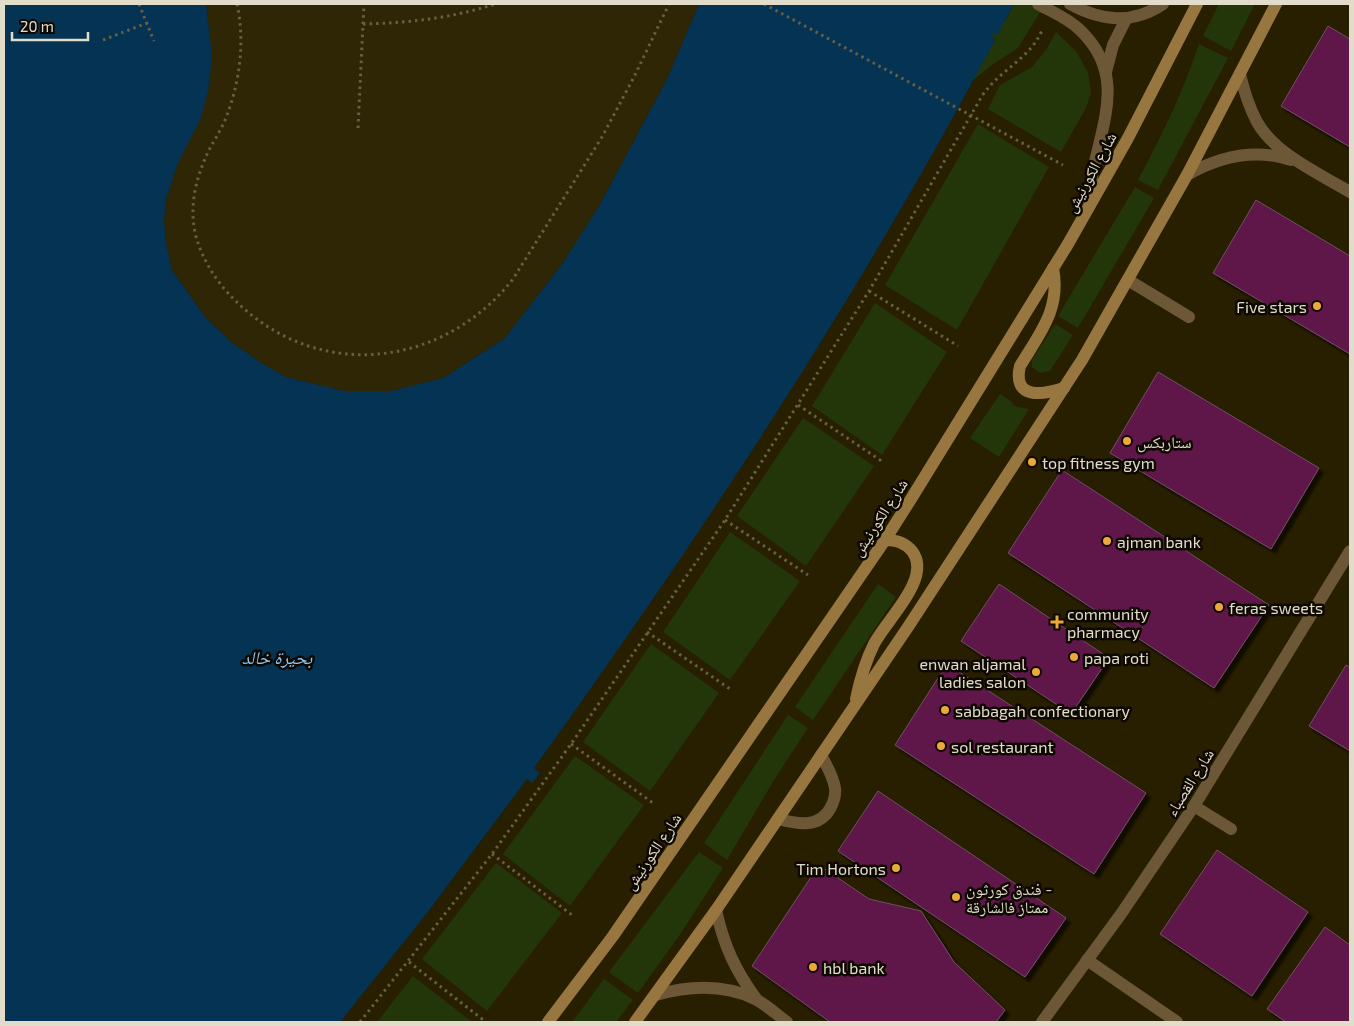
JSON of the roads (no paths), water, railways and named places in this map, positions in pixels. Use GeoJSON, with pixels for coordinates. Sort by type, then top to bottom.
{"type":"FeatureCollection","features":[{"type":"Feature","properties":{"kind":"main road","name":"شارع الكورنيش"},"geometry":{"type":"LineString","coordinates":[[548,1022],[613,936],[884,540],[1087,211],[1137,121],[1197,4]]}},
{"type":"Feature","properties":{"kind":"main road"},"geometry":{"type":"LineString","coordinates":[[635,1022],[716,910],[821,756],[956,555],[1082,360],[1187,175],[1276,4]]}},
{"type":"Feature","properties":{"kind":"main road"},"geometry":{"type":"LineString","coordinates":[[1053,268],[1055,281],[1053,306],[1049,318],[1020,366],[1018,374],[1020,383],[1031,393],[1049,393],[1064,388]]}},
{"type":"Feature","properties":{"kind":"main road"},"geometry":{"type":"LineString","coordinates":[[856,704],[863,670],[875,643],[911,589],[918,572],[915,554],[909,548],[902,542],[884,540]]}},
{"type":"Feature","properties":{"kind":"street"},"geometry":{"type":"LineString","coordinates":[[1038,4],[1066,19],[1080,30],[1100,57],[1106,74],[1107,116],[1094,166],[1087,211]]}},
{"type":"Feature","properties":{"kind":"street"},"geometry":{"type":"LineString","coordinates":[[1070,4],[1098,16],[1126,19],[1140,15],[1163,4]]}},
{"type":"Feature","properties":{"kind":"street"},"geometry":{"type":"LineString","coordinates":[[1106,74],[1113,45],[1126,19]]}},
{"type":"Feature","properties":{"kind":"street"},"geometry":{"type":"LineString","coordinates":[[1240,74],[1244,92],[1258,123],[1280,148],[1301,163],[1350,192]]}},
{"type":"Feature","properties":{"kind":"street"},"geometry":{"type":"LineString","coordinates":[[1187,175],[1204,165],[1242,154],[1282,157],[1301,163]]}},
{"type":"Feature","properties":{"kind":"street"},"geometry":{"type":"LineString","coordinates":[[1128,280],[1189,317]]}},
{"type":"Feature","properties":{"kind":"street","name":"شارع القصباء"},"geometry":{"type":"LineString","coordinates":[[1042,1022],[1121,914],[1194,806],[1350,551]]}},
{"type":"Feature","properties":{"kind":"street"},"geometry":{"type":"LineString","coordinates":[[778,819],[802,824],[812,823],[822,818],[829,811],[834,802],[836,791],[821,756]]}},
{"type":"Feature","properties":{"kind":"street"},"geometry":{"type":"LineString","coordinates":[[1194,806],[1231,829]]}},
{"type":"Feature","properties":{"kind":"street"},"geometry":{"type":"LineString","coordinates":[[716,910],[726,948],[738,972],[756,1000]]}},
{"type":"Feature","properties":{"kind":"street"},"geometry":{"type":"LineString","coordinates":[[1087,960],[1177,1022]]}},
{"type":"Feature","properties":{"kind":"street"},"geometry":{"type":"LineString","coordinates":[[656,994],[689,988],[707,988],[741,994],[756,1000],[787,1022]]}},
{"type":"Feature","properties":{"kind":"water","name":"بحيرة خالد"},"geometry":{"type":"Polygon","coordinates":[[[4,4],[206,4],[211,47],[208,92],[200,120],[178,163],[166,199],[164,221],[166,243],[172,270],[205,317],[231,342],[286,377],[344,391],[391,391],[443,378],[505,338],[562,264],[599,206],[667,79],[699,4],[1014,4],[997,35],[991,35],[995,40],[943,135],[834,321],[777,412],[658,592],[534,768],[540,773],[532,783],[527,779],[427,913],[340,1022],[4,1022],[4,4]]]}},
{"type":"Feature","properties":{"kind":"place","name":"Five stars"},"geometry":{"type":"Point","coordinates":[1317,306]}},
{"type":"Feature","properties":{"kind":"place","name":"ستاربكس"},"geometry":{"type":"Point","coordinates":[1127,441]}},
{"type":"Feature","properties":{"kind":"place","name":"top fitness gym"},"geometry":{"type":"Point","coordinates":[1032,462]}},
{"type":"Feature","properties":{"kind":"place","name":"ajman bank"},"geometry":{"type":"Point","coordinates":[1107,541]}},
{"type":"Feature","properties":{"kind":"place","name":"feras sweets"},"geometry":{"type":"Point","coordinates":[1219,607]}},
{"type":"Feature","properties":{"kind":"place","name":"community pharmacy"},"geometry":{"type":"Point","coordinates":[1057,622]}},
{"type":"Feature","properties":{"kind":"place","name":"papa roti"},"geometry":{"type":"Point","coordinates":[1074,657]}},
{"type":"Feature","properties":{"kind":"place","name":"enwan aljamal ladies salon"},"geometry":{"type":"Point","coordinates":[1036,672]}},
{"type":"Feature","properties":{"kind":"place","name":"sabbagah confectionary"},"geometry":{"type":"Point","coordinates":[945,710]}},
{"type":"Feature","properties":{"kind":"place","name":"sol restaurant"},"geometry":{"type":"Point","coordinates":[941,746]}},
{"type":"Feature","properties":{"kind":"place","name":"Tim Hortons"},"geometry":{"type":"Point","coordinates":[896,868]}},
{"type":"Feature","properties":{"kind":"place","name":"فندق كورثون - ممتاز فالشارقة"},"geometry":{"type":"Point","coordinates":[956,897]}},
{"type":"Feature","properties":{"kind":"place","name":"hbl bank"},"geometry":{"type":"Point","coordinates":[813,967]}}]}
